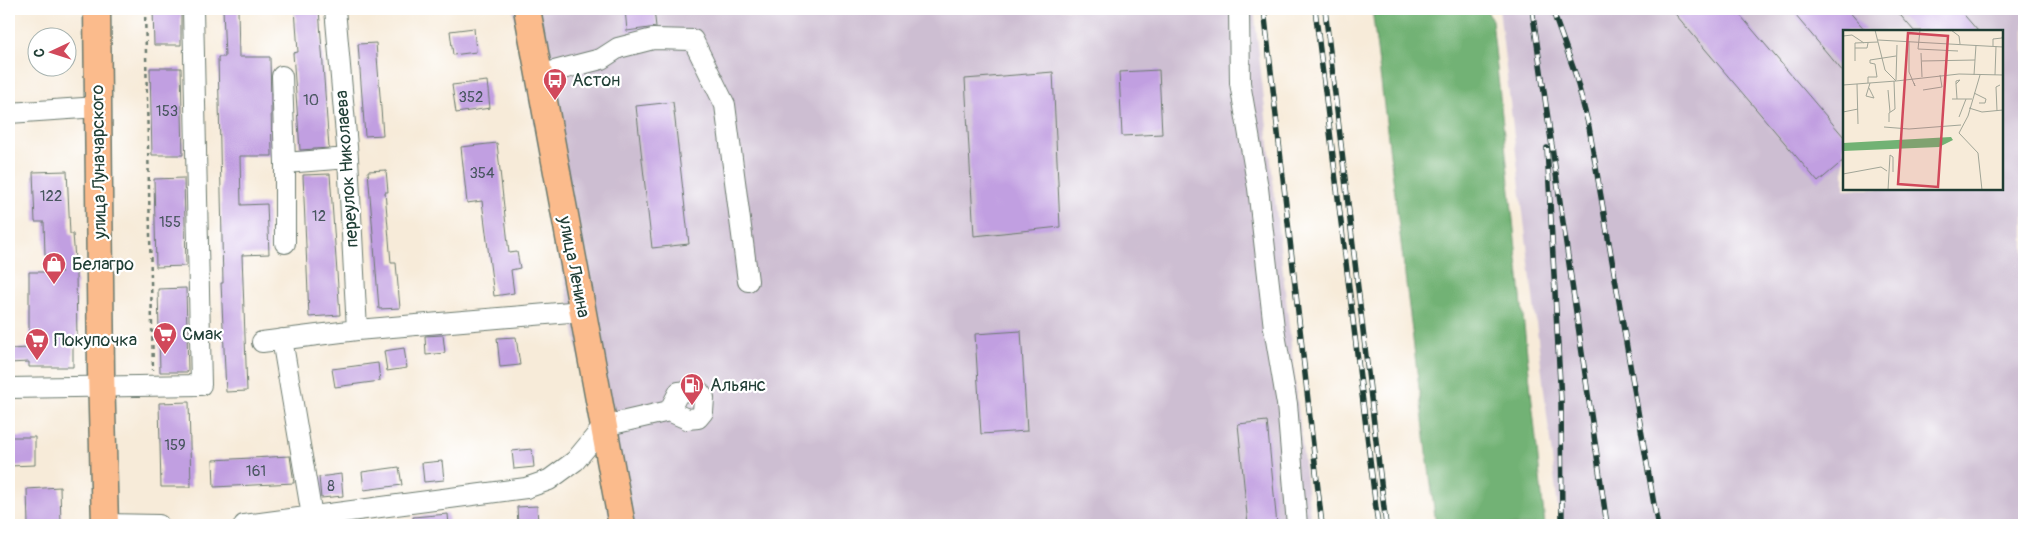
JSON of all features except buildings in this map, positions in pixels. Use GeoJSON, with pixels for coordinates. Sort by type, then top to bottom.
{"type":"FeatureCollection","features":[{"type":"Feature","properties":{"kind":"main road","name":"улица Луначарского"},"geometry":{"type":"LineString","coordinates":[[97,9],[101,388],[105,525]]}},
{"type":"Feature","properties":{"kind":"main road","name":"улица Ленина"},"geometry":{"type":"LineString","coordinates":[[527,9],[622,525]]}},
{"type":"Feature","properties":{"kind":"street"},"geometry":{"type":"LineString","coordinates":[[9,388],[201,385],[192,9]]}},
{"type":"Feature","properties":{"kind":"street","name":"переулок Николаева"},"geometry":{"type":"LineString","coordinates":[[335,9],[348,158],[357,330]]}},
{"type":"Feature","properties":{"kind":"street"},"geometry":{"type":"LineString","coordinates":[[1239,9],[1240,84],[1258,188],[1274,328],[1287,404],[1297,525]]}},
{"type":"Feature","properties":{"kind":"street"},"geometry":{"type":"LineString","coordinates":[[538,75],[602,59],[618,48],[653,39],[693,40],[726,105],[748,281]]}},
{"type":"Feature","properties":{"kind":"street"},"geometry":{"type":"LineString","coordinates":[[282,76],[285,242]]}},
{"type":"Feature","properties":{"kind":"street"},"geometry":{"type":"LineString","coordinates":[[9,113],[98,107]]}},
{"type":"Feature","properties":{"kind":"street"},"geometry":{"type":"LineString","coordinates":[[285,163],[348,158]]}},
{"type":"Feature","properties":{"kind":"street"},"geometry":{"type":"LineString","coordinates":[[312,516],[272,340],[357,330],[582,311]]}},
{"type":"Feature","properties":{"kind":"street"},"geometry":{"type":"LineString","coordinates":[[244,525],[526,488],[549,480],[575,462],[604,426],[669,411]]}},
{"type":"Feature","properties":{"kind":"street"},"geometry":{"type":"LineString","coordinates":[[105,525],[159,525]]}},
{"type":"Feature","properties":{"kind":"path"},"geometry":{"type":"LineString","coordinates":[[145,9],[154,386]]}},
{"type":"Feature","properties":{"kind":"shaded area"},"geometry":{"type":"Polygon","coordinates":[[[513,9],[1254,9],[1311,525],[611,525],[513,9]]]}},
{"type":"Feature","properties":{"kind":"shaded area"},"geometry":{"type":"Polygon","coordinates":[[[1499,9],[2024,9],[2024,525],[1560,525],[1499,9]]]}},
{"type":"Feature","properties":{"kind":"green space"},"geometry":{"type":"Polygon","coordinates":[[[1372,9],[1486,9],[1492,20],[1545,525],[1436,525],[1372,9]]]}},
{"type":"Feature","properties":{"kind":"railway"},"geometry":{"type":"LineString","coordinates":[[1264,9],[1322,525]]}},
{"type":"Feature","properties":{"kind":"railway"},"geometry":{"type":"LineString","coordinates":[[1315,9],[1378,525]]}},
{"type":"Feature","properties":{"kind":"railway"},"geometry":{"type":"LineString","coordinates":[[1325,9],[1386,525]]}},
{"type":"Feature","properties":{"kind":"railway"},"geometry":{"type":"LineString","coordinates":[[1532,9],[1607,525]]}},
{"type":"Feature","properties":{"kind":"railway"},"geometry":{"type":"LineString","coordinates":[[1552,9],[1575,73],[1589,127],[1657,522]]}},
{"type":"Feature","properties":{"kind":"railway"},"geometry":{"type":"LineString","coordinates":[[1547,148],[1561,401],[1562,525]]}},
{"type":"Feature","properties":{"kind":"place","name":"Астон"},"geometry":{"type":"Point","coordinates":[555,101]}},
{"type":"Feature","properties":{"kind":"place","name":"Белагро"},"geometry":{"type":"Point","coordinates":[54,285]}},
{"type":"Feature","properties":{"kind":"place","name":"Смак"},"geometry":{"type":"Point","coordinates":[165,355]}},
{"type":"Feature","properties":{"kind":"place","name":"Покупочка"},"geometry":{"type":"Point","coordinates":[37,361]}},
{"type":"Feature","properties":{"kind":"place","name":"Альянс"},"geometry":{"type":"Point","coordinates":[692,406]}}]}
